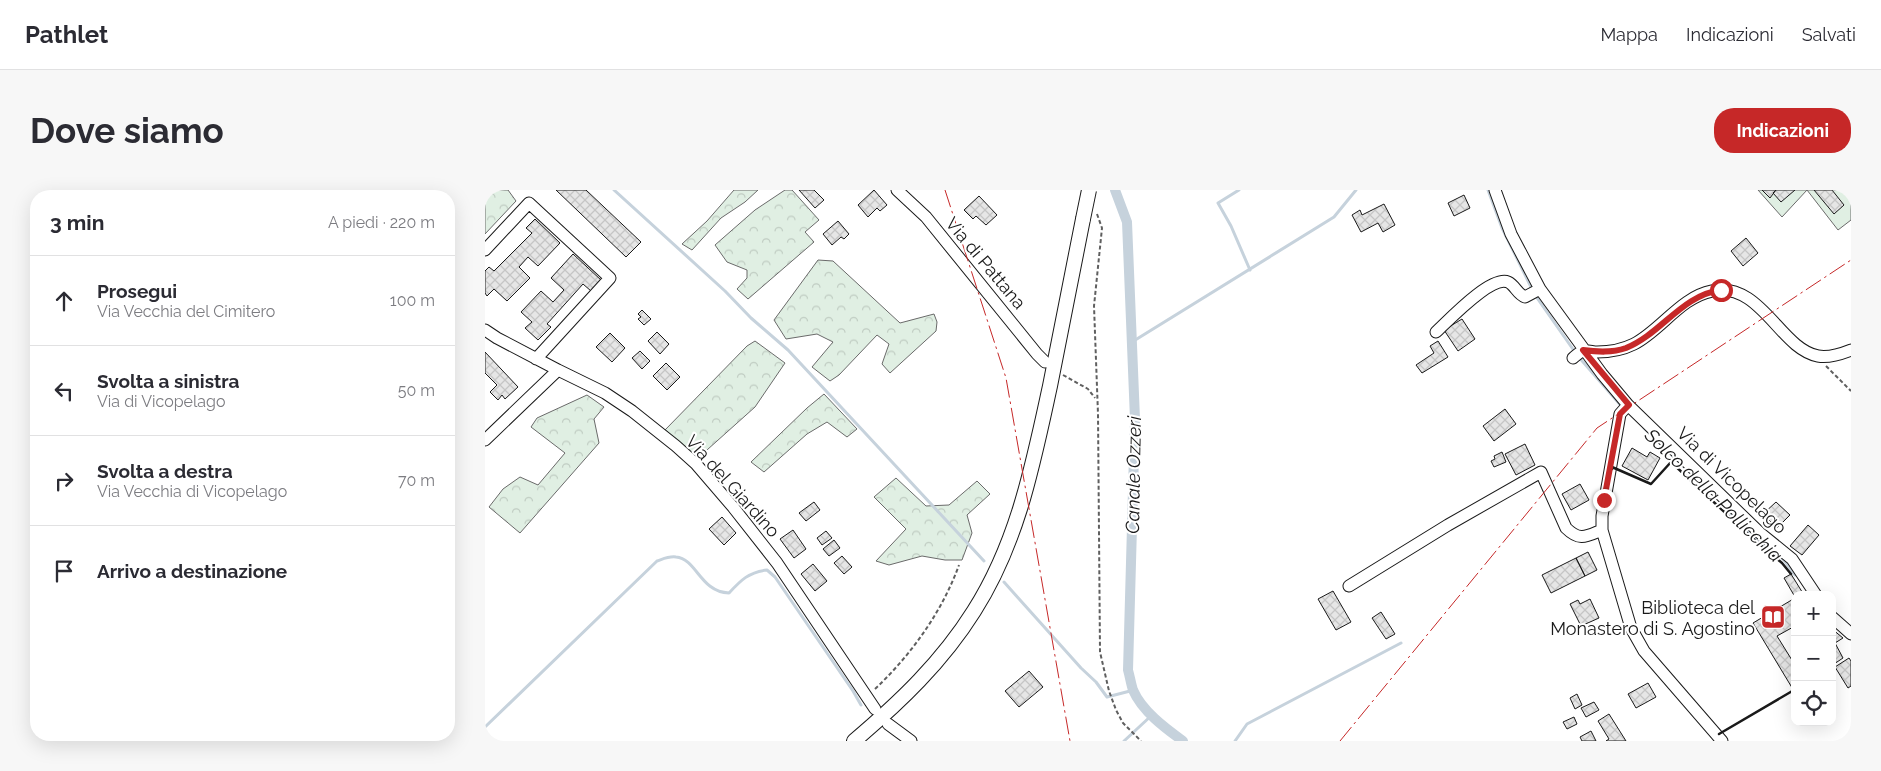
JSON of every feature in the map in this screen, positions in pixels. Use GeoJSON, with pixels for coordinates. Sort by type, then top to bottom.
{"type":"FeatureCollection","features":[{"type":"Feature","properties":{"kind":"main road"},"geometry":{"type":"LineString","coordinates":[[854,741],[898,703],[930,670],[974,611],[1001,562],[1029,483],[1088,214],[1089,190]]}},
{"type":"Feature","properties":{"kind":"street","name":"Via di Pattana"},"geometry":{"type":"LineString","coordinates":[[897,190],[926,217],[1045,362]]}},
{"type":"Feature","properties":{"kind":"street","name":"Via di Vicopelago"},"geometry":{"type":"LineString","coordinates":[[1495,190],[1535,292],[1579,354],[1625,408],[1760,534],[1792,559],[1813,591]]}},
{"type":"Feature","properties":{"kind":"street"},"geometry":{"type":"LineString","coordinates":[[485,250],[529,203],[610,278],[536,359]]}},
{"type":"Feature","properties":{"kind":"street"},"geometry":{"type":"LineString","coordinates":[[1436,332],[1465,303],[1496,283],[1506,281],[1511,283],[1520,296],[1525,298],[1535,292]]}},
{"type":"Feature","properties":{"kind":"street"},"geometry":{"type":"LineString","coordinates":[[1579,354],[1612,352],[1625,348],[1644,338],[1692,300],[1710,291],[1721,290],[1732,291],[1746,298],[1806,352],[1825,357],[1851,350]]}},
{"type":"Feature","properties":{"kind":"street","name":"Via del Giardino"},"geometry":{"type":"LineString","coordinates":[[485,330],[536,359],[605,393],[632,411],[696,464],[777,563],[875,709]]}},
{"type":"Feature","properties":{"kind":"street"},"geometry":{"type":"LineString","coordinates":[[485,440],[558,370]]}},
{"type":"Feature","properties":{"kind":"street"},"geometry":{"type":"LineString","coordinates":[[1625,408],[1604,500],[1602,530],[1631,628],[1644,651],[1721,741]]}},
{"type":"Feature","properties":{"kind":"street"},"geometry":{"type":"LineString","coordinates":[[1349,586],[1448,525],[1541,472],[1571,533],[1577,537],[1583,537],[1602,530]]}},
{"type":"Feature","properties":{"kind":"street"},"geometry":{"type":"LineString","coordinates":[[1836,621],[1851,634]]}},
{"type":"Feature","properties":{"kind":"street"},"geometry":{"type":"LineString","coordinates":[[888,724],[911,741]]}},
{"type":"Feature","properties":{"kind":"path"},"geometry":{"type":"LineString","coordinates":[[1848,190],[1851,194]]}},
{"type":"Feature","properties":{"kind":"path"},"geometry":{"type":"LineString","coordinates":[[1088,214],[1098,216],[1102,228],[1094,306],[1100,652],[1112,700],[1120,717],[1141,741]]}},
{"type":"Feature","properties":{"kind":"path"},"geometry":{"type":"LineString","coordinates":[[1816,356],[1851,391]]}},
{"type":"Feature","properties":{"kind":"path"},"geometry":{"type":"LineString","coordinates":[[1063,375],[1088,389],[1096,400]]}},
{"type":"Feature","properties":{"kind":"path"},"geometry":{"type":"LineString","coordinates":[[866,697],[896,669],[911,651],[934,616],[955,577],[959,565]]}},
{"type":"Feature","properties":{"kind":"green space"},"geometry":{"type":"Polygon","coordinates":[[[485,190],[508,190],[516,201],[485,234],[485,190]]]}},
{"type":"Feature","properties":{"kind":"green space"},"geometry":{"type":"Polygon","coordinates":[[[734,190],[758,190],[745,202],[721,218],[692,250],[682,244],[707,221],[734,190]]]}},
{"type":"Feature","properties":{"kind":"green space"},"geometry":{"type":"Polygon","coordinates":[[[785,190],[792,190],[819,220],[805,232],[814,242],[748,299],[737,289],[747,278],[747,270],[727,262],[715,245],[755,210],[785,190]]]}},
{"type":"Feature","properties":{"kind":"green space"},"geometry":{"type":"Polygon","coordinates":[[[1758,190],[1807,190],[1782,217],[1758,190]]]}},
{"type":"Feature","properties":{"kind":"green space"},"geometry":{"type":"Polygon","coordinates":[[[1807,190],[1851,190],[1851,220],[1838,230],[1807,190]]]}},
{"type":"Feature","properties":{"kind":"green space"},"geometry":{"type":"Polygon","coordinates":[[[818,260],[833,261],[900,323],[934,314],[937,322],[936,331],[890,373],[882,364],[889,344],[877,335],[839,375],[830,381],[812,367],[833,342],[817,334],[786,339],[774,320],[818,260]]]}},
{"type":"Feature","properties":{"kind":"green space"},"geometry":{"type":"Polygon","coordinates":[[[755,341],[785,363],[755,407],[698,458],[665,430],[747,346],[755,341]]]}},
{"type":"Feature","properties":{"kind":"green space"},"geometry":{"type":"Polygon","coordinates":[[[824,394],[857,429],[847,437],[827,422],[807,434],[764,472],[751,462],[807,408],[824,394]]]}},
{"type":"Feature","properties":{"kind":"green space"},"geometry":{"type":"Polygon","coordinates":[[[587,395],[604,407],[594,419],[599,443],[520,533],[489,507],[503,489],[520,477],[538,485],[565,453],[531,427],[537,418],[587,395]]]}},
{"type":"Feature","properties":{"kind":"green space"},"geometry":{"type":"Polygon","coordinates":[[[896,478],[926,506],[949,505],[977,481],[990,494],[967,515],[972,533],[962,560],[945,560],[922,556],[889,565],[876,561],[906,529],[874,497],[896,478]]]}},
{"type":"Feature","properties":{"kind":"building"},"geometry":{"type":"Polygon","coordinates":[[[556,190],[586,190],[641,242],[626,257],[556,190]]]}},
{"type":"Feature","properties":{"kind":"building"},"geometry":{"type":"Polygon","coordinates":[[[799,190],[814,190],[824,200],[815,208],[799,190]]]}},
{"type":"Feature","properties":{"kind":"building"},"geometry":{"type":"Polygon","coordinates":[[[874,190],[887,205],[880,211],[877,208],[868,217],[858,205],[874,190]]]}},
{"type":"Feature","properties":{"kind":"building"},"geometry":{"type":"Polygon","coordinates":[[[1762,190],[1776,190],[1770,198],[1762,190]]]}},
{"type":"Feature","properties":{"kind":"building"},"geometry":{"type":"Polygon","coordinates":[[[1776,190],[1795,190],[1781,202],[1773,193],[1776,190]]]}},
{"type":"Feature","properties":{"kind":"building"},"geometry":{"type":"Polygon","coordinates":[[[1814,190],[1832,190],[1844,205],[1834,214],[1814,190]]]}},
{"type":"Feature","properties":{"kind":"building"},"geometry":{"type":"Polygon","coordinates":[[[1464,195],[1470,208],[1454,216],[1448,203],[1464,195]]]}},
{"type":"Feature","properties":{"kind":"building"},"geometry":{"type":"Polygon","coordinates":[[[979,196],[997,215],[986,225],[976,216],[973,219],[964,210],[979,196]]]}},
{"type":"Feature","properties":{"kind":"building"},"geometry":{"type":"Polygon","coordinates":[[[1384,204],[1395,225],[1383,232],[1378,223],[1361,232],[1352,215],[1360,210],[1362,215],[1384,204]]]}},
{"type":"Feature","properties":{"kind":"building"},"geometry":{"type":"Polygon","coordinates":[[[535,219],[560,243],[538,266],[528,257],[519,267],[530,278],[507,301],[494,289],[487,296],[485,293],[485,271],[489,267],[494,271],[532,233],[526,228],[535,219]]]}},
{"type":"Feature","properties":{"kind":"building"},"geometry":{"type":"Polygon","coordinates":[[[838,221],[849,234],[844,239],[841,237],[832,245],[823,234],[838,221]]]}},
{"type":"Feature","properties":{"kind":"building"},"geometry":{"type":"Polygon","coordinates":[[[1746,238],[1758,253],[1743,266],[1731,251],[1746,238]]]}},
{"type":"Feature","properties":{"kind":"building"},"geometry":{"type":"Polygon","coordinates":[[[573,254],[601,280],[591,291],[583,284],[547,324],[551,327],[538,340],[525,328],[532,322],[521,312],[541,291],[553,302],[564,290],[551,278],[573,254]]]}},
{"type":"Feature","properties":{"kind":"building"},"geometry":{"type":"Polygon","coordinates":[[[642,310],[651,319],[644,325],[638,319],[641,317],[638,314],[642,310]]]}},
{"type":"Feature","properties":{"kind":"building"},"geometry":{"type":"Polygon","coordinates":[[[1462,319],[1475,339],[1458,351],[1444,330],[1462,319]]]}},
{"type":"Feature","properties":{"kind":"building"},"geometry":{"type":"Polygon","coordinates":[[[657,332],[669,344],[660,354],[648,341],[657,332]]]}},
{"type":"Feature","properties":{"kind":"building"},"geometry":{"type":"Polygon","coordinates":[[[610,333],[625,348],[612,362],[596,347],[610,333]]]}},
{"type":"Feature","properties":{"kind":"building"},"geometry":{"type":"Polygon","coordinates":[[[1438,341],[1448,357],[1422,373],[1416,365],[1434,353],[1430,346],[1438,341]]]}},
{"type":"Feature","properties":{"kind":"building"},"geometry":{"type":"Polygon","coordinates":[[[640,351],[650,361],[642,369],[632,358],[640,351]]]}},
{"type":"Feature","properties":{"kind":"building"},"geometry":{"type":"Polygon","coordinates":[[[485,352],[518,387],[505,399],[502,395],[498,400],[490,392],[497,385],[485,373],[485,352]]]}},
{"type":"Feature","properties":{"kind":"building"},"geometry":{"type":"Polygon","coordinates":[[[666,363],[680,377],[667,390],[653,376],[666,363]]]}},
{"type":"Feature","properties":{"kind":"building"},"geometry":{"type":"Polygon","coordinates":[[[1505,409],[1516,424],[1494,441],[1483,426],[1505,409]]]}},
{"type":"Feature","properties":{"kind":"building"},"geometry":{"type":"Polygon","coordinates":[[[1525,444],[1535,465],[1516,475],[1505,454],[1525,444]]]}},
{"type":"Feature","properties":{"kind":"building"},"geometry":{"type":"Polygon","coordinates":[[[1632,448],[1647,457],[1650,452],[1660,458],[1648,480],[1622,466],[1632,448]]]}},
{"type":"Feature","properties":{"kind":"building"},"geometry":{"type":"Polygon","coordinates":[[[1502,452],[1506,462],[1494,467],[1491,461],[1495,459],[1494,456],[1502,452]]]}},
{"type":"Feature","properties":{"kind":"building"},"geometry":{"type":"Polygon","coordinates":[[[1580,484],[1589,500],[1571,510],[1562,494],[1580,484]]]}},
{"type":"Feature","properties":{"kind":"building"},"geometry":{"type":"Polygon","coordinates":[[[814,502],[820,510],[806,521],[799,513],[814,502]]]}},
{"type":"Feature","properties":{"kind":"building"},"geometry":{"type":"Polygon","coordinates":[[[1776,502],[1790,515],[1777,528],[1763,514],[1776,502]]]}},
{"type":"Feature","properties":{"kind":"building"},"geometry":{"type":"Polygon","coordinates":[[[722,517],[736,533],[724,545],[709,529],[722,517]]]}},
{"type":"Feature","properties":{"kind":"building"},"geometry":{"type":"Polygon","coordinates":[[[1808,525],[1819,535],[1802,555],[1790,546],[1808,525]]]}},
{"type":"Feature","properties":{"kind":"building"},"geometry":{"type":"Polygon","coordinates":[[[793,530],[806,549],[794,558],[780,539],[793,530]]]}},
{"type":"Feature","properties":{"kind":"building"},"geometry":{"type":"Polygon","coordinates":[[[826,531],[832,538],[822,545],[817,538],[826,531]]]}},
{"type":"Feature","properties":{"kind":"building"},"geometry":{"type":"Polygon","coordinates":[[[834,540],[840,548],[829,556],[823,549],[834,540]]]}},
{"type":"Feature","properties":{"kind":"building"},"geometry":{"type":"Polygon","coordinates":[[[1588,552],[1597,570],[1585,576],[1576,558],[1588,552]]]}},
{"type":"Feature","properties":{"kind":"building"},"geometry":{"type":"Polygon","coordinates":[[[842,556],[852,567],[844,574],[834,563],[842,556]]]}},
{"type":"Feature","properties":{"kind":"building"},"geometry":{"type":"Polygon","coordinates":[[[1576,558],[1585,576],[1551,593],[1542,575],[1576,558]]]}},
{"type":"Feature","properties":{"kind":"building"},"geometry":{"type":"Polygon","coordinates":[[[813,564],[827,581],[815,591],[801,574],[813,564]]]}},
{"type":"Feature","properties":{"kind":"building"},"geometry":{"type":"Polygon","coordinates":[[[1791,574],[1802,591],[1792,591],[1784,578],[1791,574]]]}},
{"type":"Feature","properties":{"kind":"building"},"geometry":{"type":"Polygon","coordinates":[[[1333,591],[1351,622],[1336,630],[1318,599],[1333,591]]]}},
{"type":"Feature","properties":{"kind":"building"},"geometry":{"type":"Polygon","coordinates":[[[1590,599],[1599,618],[1581,626],[1570,604],[1578,600],[1580,604],[1590,599]]]}},
{"type":"Feature","properties":{"kind":"building"},"geometry":{"type":"Polygon","coordinates":[[[1791,600],[1791,628],[1777,636],[1791,659],[1791,686],[1753,623],[1791,600]]]}},
{"type":"Feature","properties":{"kind":"building"},"geometry":{"type":"Polygon","coordinates":[[[1381,612],[1395,634],[1386,639],[1372,618],[1381,612]]]}},
{"type":"Feature","properties":{"kind":"building"},"geometry":{"type":"Polygon","coordinates":[[[1836,632],[1843,638],[1836,642],[1836,632]]]}},
{"type":"Feature","properties":{"kind":"building"},"geometry":{"type":"Polygon","coordinates":[[[1836,645],[1843,658],[1836,663],[1836,645]]]}},
{"type":"Feature","properties":{"kind":"building"},"geometry":{"type":"Polygon","coordinates":[[[1849,658],[1851,661],[1851,686],[1848,688],[1836,669],[1836,666],[1849,658]]]}},
{"type":"Feature","properties":{"kind":"building"},"geometry":{"type":"Polygon","coordinates":[[[1029,671],[1043,687],[1019,707],[1005,691],[1029,671]]]}},
{"type":"Feature","properties":{"kind":"building"},"geometry":{"type":"Polygon","coordinates":[[[1648,683],[1656,697],[1636,708],[1628,694],[1648,683]]]}},
{"type":"Feature","properties":{"kind":"building"},"geometry":{"type":"Polygon","coordinates":[[[1577,694],[1582,705],[1575,709],[1570,698],[1577,694]]]}},
{"type":"Feature","properties":{"kind":"building"},"geometry":{"type":"Polygon","coordinates":[[[1594,702],[1599,710],[1586,717],[1581,708],[1594,702]]]}},
{"type":"Feature","properties":{"kind":"building"},"geometry":{"type":"Polygon","coordinates":[[[1609,714],[1626,741],[1606,741],[1609,739],[1598,721],[1609,714]]]}},
{"type":"Feature","properties":{"kind":"building"},"geometry":{"type":"Polygon","coordinates":[[[1574,717],[1577,724],[1567,729],[1563,722],[1574,717]]]}},
{"type":"Feature","properties":{"kind":"building"},"geometry":{"type":"Polygon","coordinates":[[[1591,731],[1596,741],[1582,741],[1580,737],[1591,731]]]}},
{"type":"Feature","properties":{"kind":"waterway"},"geometry":{"type":"LineString","coordinates":[[614,190],[788,350],[984,561]]}},
{"type":"Feature","properties":{"kind":"waterway","name":"Canale Ozzeri"},"geometry":{"type":"LineString","coordinates":[[1115,190],[1127,222],[1135,419],[1128,670],[1133,690],[1142,705],[1162,725],[1183,741]]}},
{"type":"Feature","properties":{"kind":"waterway"},"geometry":{"type":"LineString","coordinates":[[1239,190],[1218,203],[1231,226],[1250,270]]}},
{"type":"Feature","properties":{"kind":"waterway"},"geometry":{"type":"LineString","coordinates":[[1132,342],[1334,217],[1356,190]]}},
{"type":"Feature","properties":{"kind":"waterway","name":"Solco della Pollicchia"},"geometry":{"type":"LineString","coordinates":[[1488,190],[1502,228],[1532,289]]}},
{"type":"Feature","properties":{"kind":"waterway","name":"Solco della Pollicchia"},"geometry":{"type":"LineString","coordinates":[[1535,295],[1577,355],[1623,408]]}},
{"type":"Feature","properties":{"kind":"waterway","name":"Solco della Pollicchia"},"geometry":{"type":"LineString","coordinates":[[1644,428],[1709,491]]}},
{"type":"Feature","properties":{"kind":"waterway","name":"Solco della Pollicchia"},"geometry":{"type":"LineString","coordinates":[[1723,505],[1751,534],[1784,560],[1795,575]]}},
{"type":"Feature","properties":{"kind":"waterway"},"geometry":{"type":"LineString","coordinates":[[485,727],[657,561],[671,557],[683,559],[711,587],[729,593],[746,577],[767,570],[775,577],[861,705]]}},
{"type":"Feature","properties":{"kind":"waterway"},"geometry":{"type":"LineString","coordinates":[[1004,582],[1081,668],[1096,682],[1107,697],[1134,690]]}},
{"type":"Feature","properties":{"kind":"waterway"},"geometry":{"type":"LineString","coordinates":[[1235,741],[1247,724],[1401,643]]}},
{"type":"Feature","properties":{"kind":"waterway"},"geometry":{"type":"LineString","coordinates":[[1124,741],[1152,715]]}},
{"type":"Feature","properties":{"kind":"wall"},"geometry":{"type":"LineString","coordinates":[[1612,469],[1612,467],[1651,484],[1671,462],[1750,536],[1782,563],[1791,574]]}},
{"type":"Feature","properties":{"kind":"wall"},"geometry":{"type":"LineString","coordinates":[[1719,734],[1791,692]]}},
{"type":"Feature","properties":{"kind":"power"},"geometry":{"type":"LineString","coordinates":[[945,190],[1006,378],[1070,741]]}},
{"type":"Feature","properties":{"kind":"power"},"geometry":{"type":"LineString","coordinates":[[1340,741],[1597,428],[1851,260]]}},
{"type":"Feature","properties":{"kind":"place","name":"Biblioteca del Monastero di S. Agostino"},"geometry":{"type":"Point","coordinates":[1773,617]}},
{"type":"Feature","properties":{"kind":"route"},"geometry":{"type":"LineString","coordinates":[[1604,500],[1620,414],[1629,405],[1601,374],[1583,350],[1612,352],[1625,348],[1644,338],[1692,300],[1710,291],[1721,290]]}}]}
